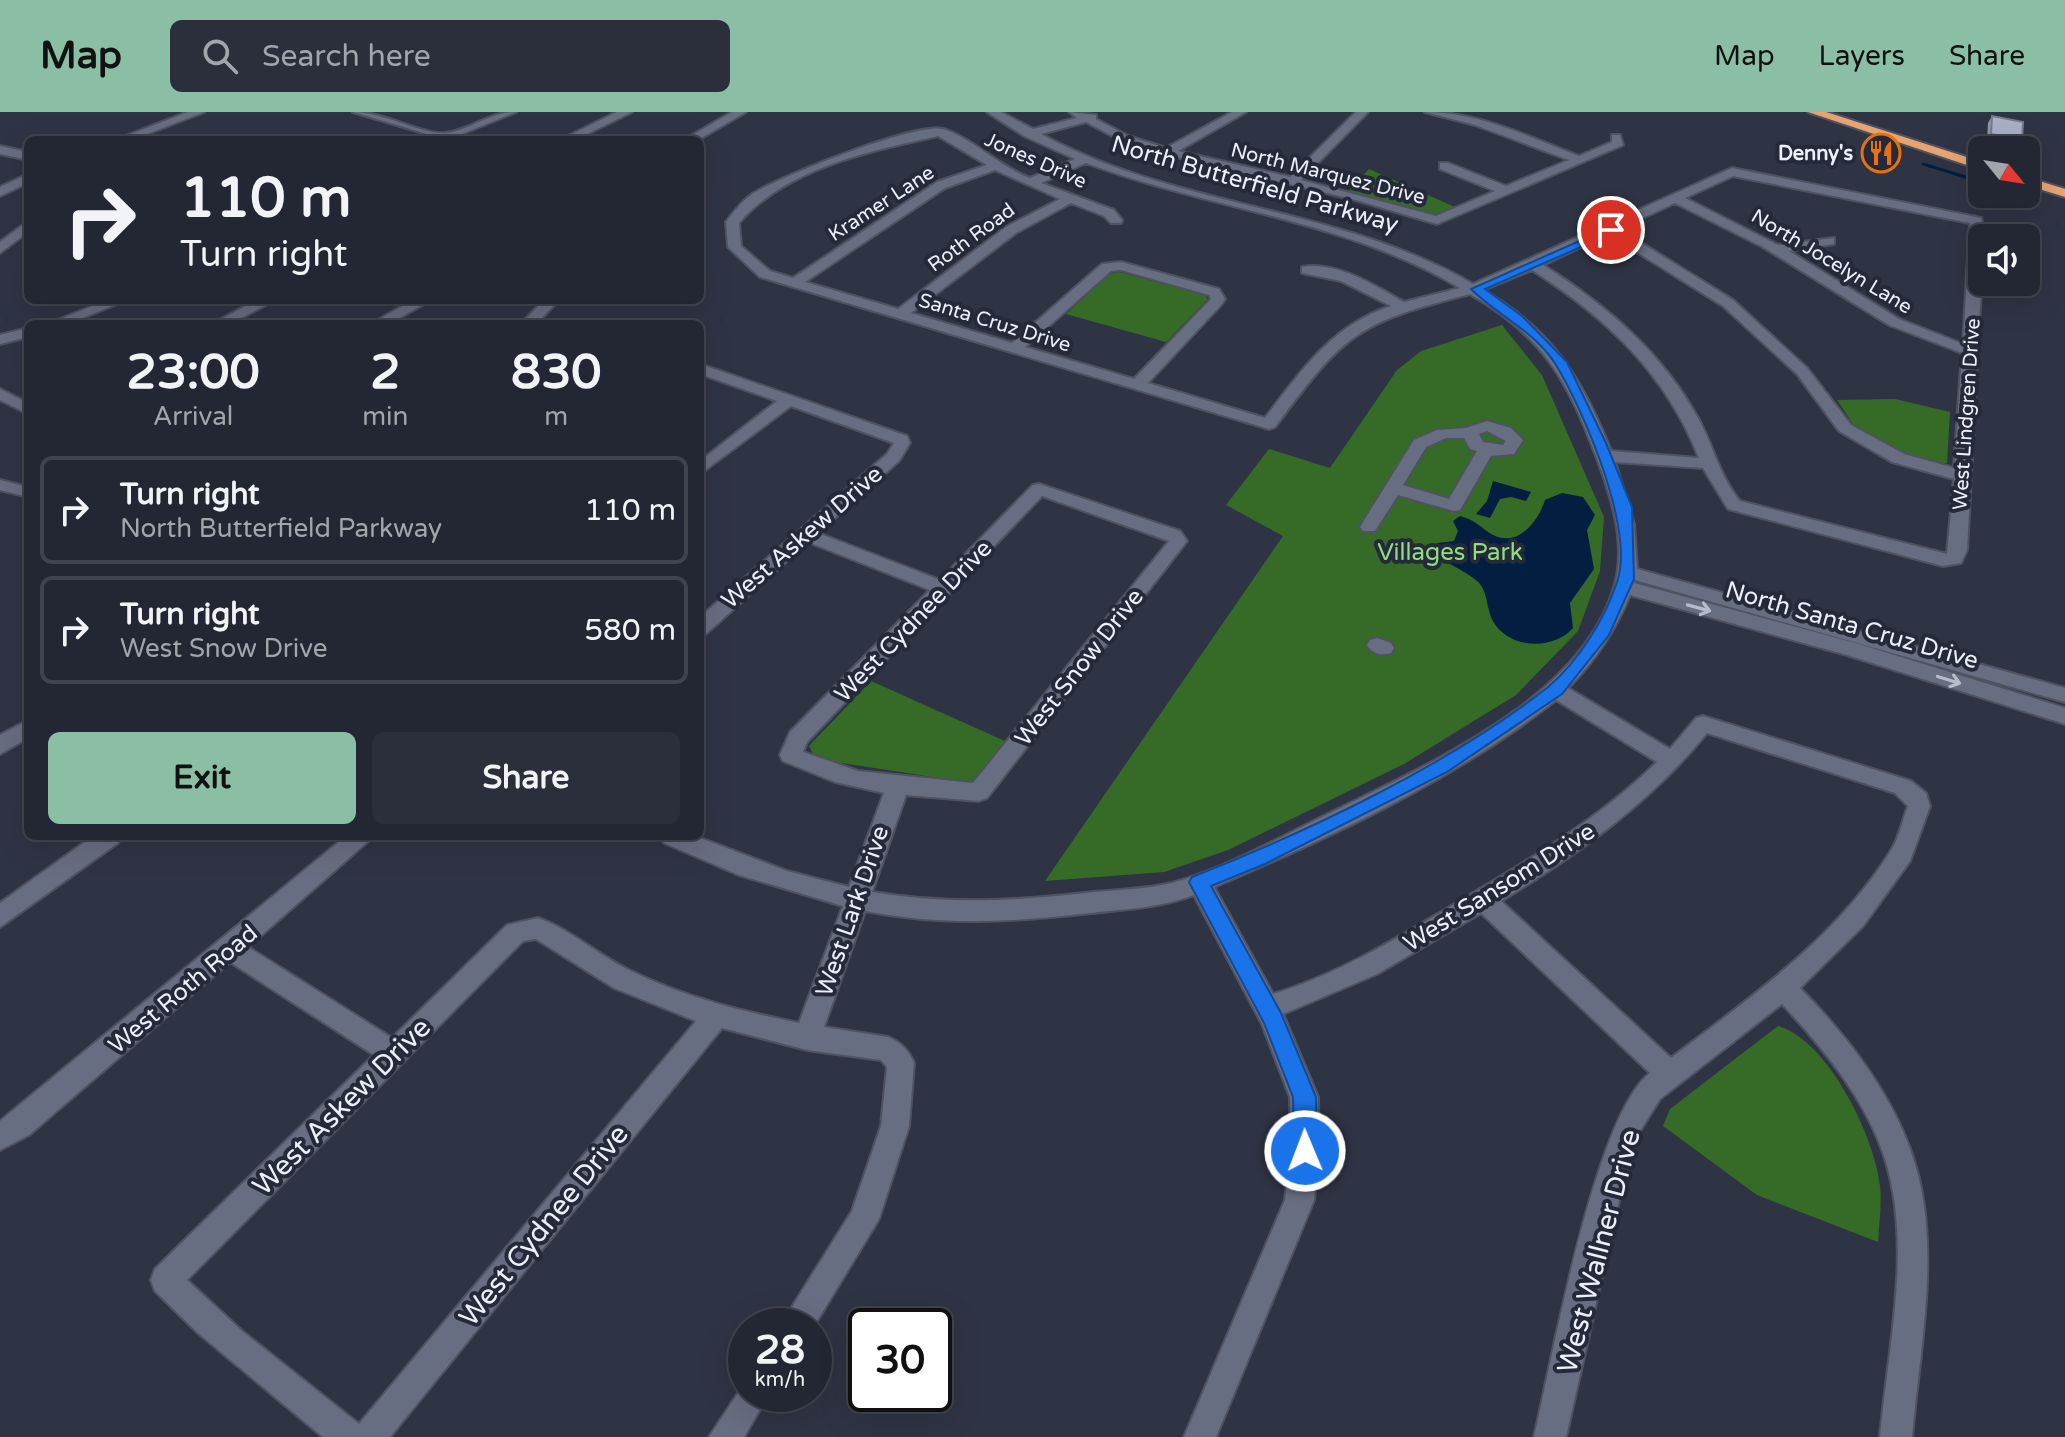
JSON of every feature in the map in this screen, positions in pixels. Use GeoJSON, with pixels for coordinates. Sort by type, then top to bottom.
{"type":"FeatureCollection","features":[{"type":"Feature","properties":{"kind":"highway"},"geometry":{"type":"LineString","coordinates":[[1814,112],[1968,162]]}},
{"type":"Feature","properties":{"kind":"highway"},"geometry":{"type":"LineString","coordinates":[[1846,112],[1968,151]]}},
{"type":"Feature","properties":{"kind":"highway"},"geometry":{"type":"LineString","coordinates":[[2040,174],[2065,182]]}},
{"type":"Feature","properties":{"kind":"highway"},"geometry":{"type":"LineString","coordinates":[[2040,185],[2065,193]]}},
{"type":"Feature","properties":{"kind":"street"},"geometry":{"type":"LineString","coordinates":[[132,136],[198,112]]}},
{"type":"Feature","properties":{"kind":"street"},"geometry":{"type":"LineString","coordinates":[[359,112],[442,136]]}},
{"type":"Feature","properties":{"kind":"street"},"geometry":{"type":"LineString","coordinates":[[379,117],[392,112]]}},
{"type":"Feature","properties":{"kind":"street"},"geometry":{"type":"LineString","coordinates":[[456,136],[510,112]]}},
{"type":"Feature","properties":{"kind":"street"},"geometry":{"type":"LineString","coordinates":[[575,136],[626,112]]}},
{"type":"Feature","properties":{"kind":"street"},"geometry":{"type":"LineString","coordinates":[[697,136],[740,112]]}},
{"type":"Feature","properties":{"kind":"street","name":"North Butterfield Parkway"},"geometry":{"type":"LineString","coordinates":[[682,840],[766,875],[856,900],[922,909],[992,913],[1170,894],[1259,859],[1441,767],[1556,690],[1601,635],[1625,580],[1625,507],[1561,362],[1518,319],[1477,289],[1342,220],[1158,187],[1081,161],[993,112]]}},
{"type":"Feature","properties":{"kind":"street"},"geometry":{"type":"LineString","coordinates":[[1028,134],[1081,115],[1104,112]]}},
{"type":"Feature","properties":{"kind":"street"},"geometry":{"type":"LineString","coordinates":[[1167,152],[1240,112]]}},
{"type":"Feature","properties":{"kind":"street"},"geometry":{"type":"LineString","coordinates":[[1292,182],[1362,112]]}},
{"type":"Feature","properties":{"kind":"street"},"geometry":{"type":"LineString","coordinates":[[1431,112],[1478,122],[1582,161]]}},
{"type":"Feature","properties":{"kind":"street","name":"North Marquez Drive"},"geometry":{"type":"LineString","coordinates":[[1081,115],[1124,138],[1167,152],[1367,199],[1437,220],[1509,192]]}},
{"type":"Feature","properties":{"kind":"street","name":"Jones Drive"},"geometry":{"type":"LineString","coordinates":[[730,231],[735,217],[753,197],[781,180],[940,132],[995,166],[1029,183],[1109,213],[1116,220]]}},
{"type":"Feature","properties":{"kind":"street"},"geometry":{"type":"LineString","coordinates":[[1444,166],[1509,192],[1619,143],[1616,137]]}},
{"type":"Feature","properties":{"kind":"street"},"geometry":{"type":"LineString","coordinates":[[0,150],[24,155]]}},
{"type":"Feature","properties":{"kind":"street"},"geometry":{"type":"LineString","coordinates":[[1029,183],[1081,161]]}},
{"type":"Feature","properties":{"kind":"street","name":"Kramer Lane"},"geometry":{"type":"LineString","coordinates":[[794,283],[941,185],[995,166]]}},
{"type":"Feature","properties":{"kind":"street","name":"West Lindgren Drive"},"geometry":{"type":"LineString","coordinates":[[1676,199],[1738,172],[1976,221],[1958,550],[1954,559],[1943,560],[1745,510],[1729,499],[1712,464]]}},
{"type":"Feature","properties":{"kind":"street"},"geometry":{"type":"LineString","coordinates":[[0,192],[24,180]]}},
{"type":"Feature","properties":{"kind":"street","name":"Roth Road"},"geometry":{"type":"LineString","coordinates":[[901,314],[1011,230],[1069,199]]}},
{"type":"Feature","properties":{"kind":"street"},"geometry":{"type":"LineString","coordinates":[[1342,220],[1367,199]]}},
{"type":"Feature","properties":{"kind":"street"},"geometry":{"type":"LineString","coordinates":[[1307,270],[1331,272],[1354,280],[1405,308],[1477,289],[1676,199]]}},
{"type":"Feature","properties":{"kind":"street","name":"North Jocelyn Lane"},"geometry":{"type":"LineString","coordinates":[[1676,199],[1777,249],[1882,319],[1934,341],[1970,350]]}},
{"type":"Feature","properties":{"kind":"street"},"geometry":{"type":"LineString","coordinates":[[0,249],[24,228]]}},
{"type":"Feature","properties":{"kind":"street"},"geometry":{"type":"LineString","coordinates":[[1611,230],[1728,303],[1802,371],[1845,428],[1898,458],[1960,475]]}},
{"type":"Feature","properties":{"kind":"street","name":"Santa Cruz Drive"},"geometry":{"type":"LineString","coordinates":[[730,231],[732,244],[751,266],[794,283],[1269,424],[1332,346],[1354,327],[1405,308]]}},
{"type":"Feature","properties":{"kind":"street"},"geometry":{"type":"LineString","coordinates":[[1777,249],[1829,241]]}},
{"type":"Feature","properties":{"kind":"street"},"geometry":{"type":"LineString","coordinates":[[1534,265],[1577,292],[1647,353],[1680,400],[1712,464]]}},
{"type":"Feature","properties":{"kind":"street"},"geometry":{"type":"LineString","coordinates":[[1015,348],[1103,270],[1112,266],[1218,295],[1215,303],[1136,386]]}},
{"type":"Feature","properties":{"kind":"street"},"geometry":{"type":"LineString","coordinates":[[66,320],[109,304]]}},
{"type":"Feature","properties":{"kind":"street"},"geometry":{"type":"LineString","coordinates":[[227,320],[260,304]]}},
{"type":"Feature","properties":{"kind":"street"},"geometry":{"type":"LineString","coordinates":[[386,320],[416,304]]}},
{"type":"Feature","properties":{"kind":"street"},"geometry":{"type":"LineString","coordinates":[[532,320],[548,304]]}},
{"type":"Feature","properties":{"kind":"street"},"geometry":{"type":"LineString","coordinates":[[0,340],[24,333]]}},
{"type":"Feature","properties":{"kind":"street"},"geometry":{"type":"LineString","coordinates":[[704,370],[789,400]]}},
{"type":"Feature","properties":{"kind":"street"},"geometry":{"type":"LineString","coordinates":[[0,394],[24,407]]}},
{"type":"Feature","properties":{"kind":"street"},"geometry":{"type":"LineString","coordinates":[[704,466],[789,400]]}},
{"type":"Feature","properties":{"kind":"street","name":"West Askew Drive"},"geometry":{"type":"LineString","coordinates":[[704,624],[893,457],[902,443],[901,439],[789,400]]}},
{"type":"Feature","properties":{"kind":"street"},"geometry":{"type":"LineString","coordinates":[[1369,527],[1426,439],[1443,433],[1470,433],[1491,426],[1507,432],[1515,440],[1508,450],[1486,450],[1472,441],[1470,433]]}},
{"type":"Feature","properties":{"kind":"street"},"geometry":{"type":"LineString","coordinates":[[1394,488],[1454,506],[1486,450]]}},
{"type":"Feature","properties":{"kind":"street"},"geometry":{"type":"LineString","coordinates":[[1604,456],[1712,464]]}},
{"type":"Feature","properties":{"kind":"street"},"geometry":{"type":"LineString","coordinates":[[1,485],[24,491]]}},
{"type":"Feature","properties":{"kind":"street","name":"West Snow Drive"},"geometry":{"type":"LineString","coordinates":[[898,786],[979,792],[1178,541],[1174,535],[1039,489]]}},
{"type":"Feature","properties":{"kind":"street","name":"West Cydnee Drive"},"geometry":{"type":"LineString","coordinates":[[898,786],[811,768],[791,755],[798,738],[1039,489]]}},
{"type":"Feature","properties":{"kind":"street"},"geometry":{"type":"LineString","coordinates":[[805,534],[944,588]]}},
{"type":"Feature","properties":{"kind":"street","name":"North Santa Cruz Drive"},"geometry":{"type":"LineString","coordinates":[[1625,580],[1818,623],[2065,695]]}},
{"type":"Feature","properties":{"kind":"street","name":"North Santa Cruz Drive"},"geometry":{"type":"LineString","coordinates":[[1625,580],[2065,716]]}},
{"type":"Feature","properties":{"kind":"street"},"geometry":{"type":"LineString","coordinates":[[1556,690],[1673,761]]}},
{"type":"Feature","properties":{"kind":"street","name":"West Sansom Drive"},"geometry":{"type":"LineString","coordinates":[[1266,1008],[1334,983],[1404,947],[1577,842],[1628,805],[1673,761],[1703,724],[1903,787],[1918,799]]}},
{"type":"Feature","properties":{"kind":"street"},"geometry":{"type":"LineString","coordinates":[[0,746],[24,731]]}},
{"type":"Feature","properties":{"kind":"street","name":"West Lark Drive"},"geometry":{"type":"LineString","coordinates":[[807,1038],[898,786]]}},
{"type":"Feature","properties":{"kind":"street","name":"West Wallner Drive"},"geometry":{"type":"LineString","coordinates":[[1550,1437],[1607,1192],[1628,1125],[1650,1090],[1783,988],[1854,919],[1902,854],[1919,806],[1918,799]]}},
{"type":"Feature","properties":{"kind":"street"},"geometry":{"type":"LineString","coordinates":[[0,917],[105,840]]}},
{"type":"Feature","properties":{"kind":"street","name":"West Roth Road"},"geometry":{"type":"LineString","coordinates":[[0,1136],[19,1125],[357,840]]}},
{"type":"Feature","properties":{"kind":"street"},"geometry":{"type":"LineString","coordinates":[[1199,882],[1266,1008],[1304,1097],[1305,1151],[1299,1200],[1200,1437]]}},
{"type":"Feature","properties":{"kind":"street"},"geometry":{"type":"LineString","coordinates":[[1483,900],[1670,1074]]}},
{"type":"Feature","properties":{"kind":"street","name":"West Askew Drive"},"geometry":{"type":"LineString","coordinates":[[349,1437],[209,1322],[166,1280],[516,932],[538,928],[589,962],[645,988],[718,1014]]}},
{"type":"Feature","properties":{"kind":"street"},"geometry":{"type":"LineString","coordinates":[[231,949],[393,1053]]}},
{"type":"Feature","properties":{"kind":"street"},"geometry":{"type":"LineString","coordinates":[[1783,988],[1856,1074],[1886,1130],[1906,1186],[1912,1245],[1896,1437]]}},
{"type":"Feature","properties":{"kind":"street"},"geometry":{"type":"LineString","coordinates":[[718,1014],[807,1038],[888,1049],[901,1063],[895,1126],[864,1219],[807,1308]]}},
{"type":"Feature","properties":{"kind":"street","name":"West Cydnee Drive"},"geometry":{"type":"LineString","coordinates":[[369,1437],[718,1014]]}},
{"type":"Feature","properties":{"kind":"street"},"geometry":{"type":"LineString","coordinates":[[725,1437],[741,1412]]}},
{"type":"Feature","properties":{"kind":"green space"},"geometry":{"type":"Polygon","coordinates":[[[1369,169],[1455,207],[1433,215],[1349,191],[1369,169]]]}},
{"type":"Feature","properties":{"kind":"green space"},"geometry":{"type":"Polygon","coordinates":[[[1119,272],[1204,295],[1208,299],[1166,342],[1066,314],[1109,274],[1119,272]]]}},
{"type":"Feature","properties":{"kind":"green space","name":"Villages Park"},"geometry":{"type":"Polygon","coordinates":[[[1502,325],[1542,375],[1604,517],[1600,571],[1578,631],[1516,695],[1404,764],[1228,850],[1164,872],[1045,881],[1283,536],[1226,505],[1269,449],[1330,468],[1397,370],[1421,351],[1502,325]]]}},
{"type":"Feature","properties":{"kind":"green space"},"geometry":{"type":"Polygon","coordinates":[[[1895,399],[1950,412],[1947,463],[1915,461],[1882,448],[1856,428],[1837,400],[1895,399]]]}},
{"type":"Feature","properties":{"kind":"green space"},"geometry":{"type":"Polygon","coordinates":[[[871,681],[1007,742],[972,783],[816,759],[809,746],[871,681]]]}},
{"type":"Feature","properties":{"kind":"green space"},"geometry":{"type":"Polygon","coordinates":[[[1778,1026],[1797,1035],[1814,1050],[1831,1070],[1859,1118],[1869,1142],[1880,1186],[1878,1242],[1757,1195],[1663,1126],[1670,1109],[1778,1026]]]}},
{"type":"Feature","properties":{"kind":"water"},"geometry":{"type":"Polygon","coordinates":[[[1493,481],[1531,492],[1526,501],[1511,497],[1500,499],[1490,518],[1476,514],[1487,501],[1493,481]]]}},
{"type":"Feature","properties":{"kind":"water"},"geometry":{"type":"Polygon","coordinates":[[[1562,493],[1583,497],[1595,515],[1587,530],[1594,569],[1570,603],[1573,628],[1554,641],[1520,642],[1500,630],[1493,621],[1483,589],[1477,581],[1434,555],[1438,543],[1454,541],[1458,531],[1453,521],[1460,516],[1498,537],[1516,536],[1531,525],[1545,500],[1562,493]]]}},
{"type":"Feature","properties":{"kind":"building"},"geometry":{"type":"Polygon","coordinates":[[[1992,116],[2023,122],[2022,136],[1991,134],[1992,116]]]}},
{"type":"Feature","properties":{"kind":"waterway"},"geometry":{"type":"LineString","coordinates":[[1923,164],[1968,178]]}},
{"type":"Feature","properties":{"kind":"place","name":"Denny's"},"geometry":{"type":"Point","coordinates":[1881,153]}},
{"type":"Feature","properties":{"kind":"route"},"geometry":{"type":"LineString","coordinates":[[1305,1151],[1304,1097],[1273,1020],[1199,882],[1259,859],[1441,767],[1556,690],[1601,635],[1615,611],[1626,579],[1625,507],[1561,362],[1518,319],[1477,289],[1611,230]]}}]}
